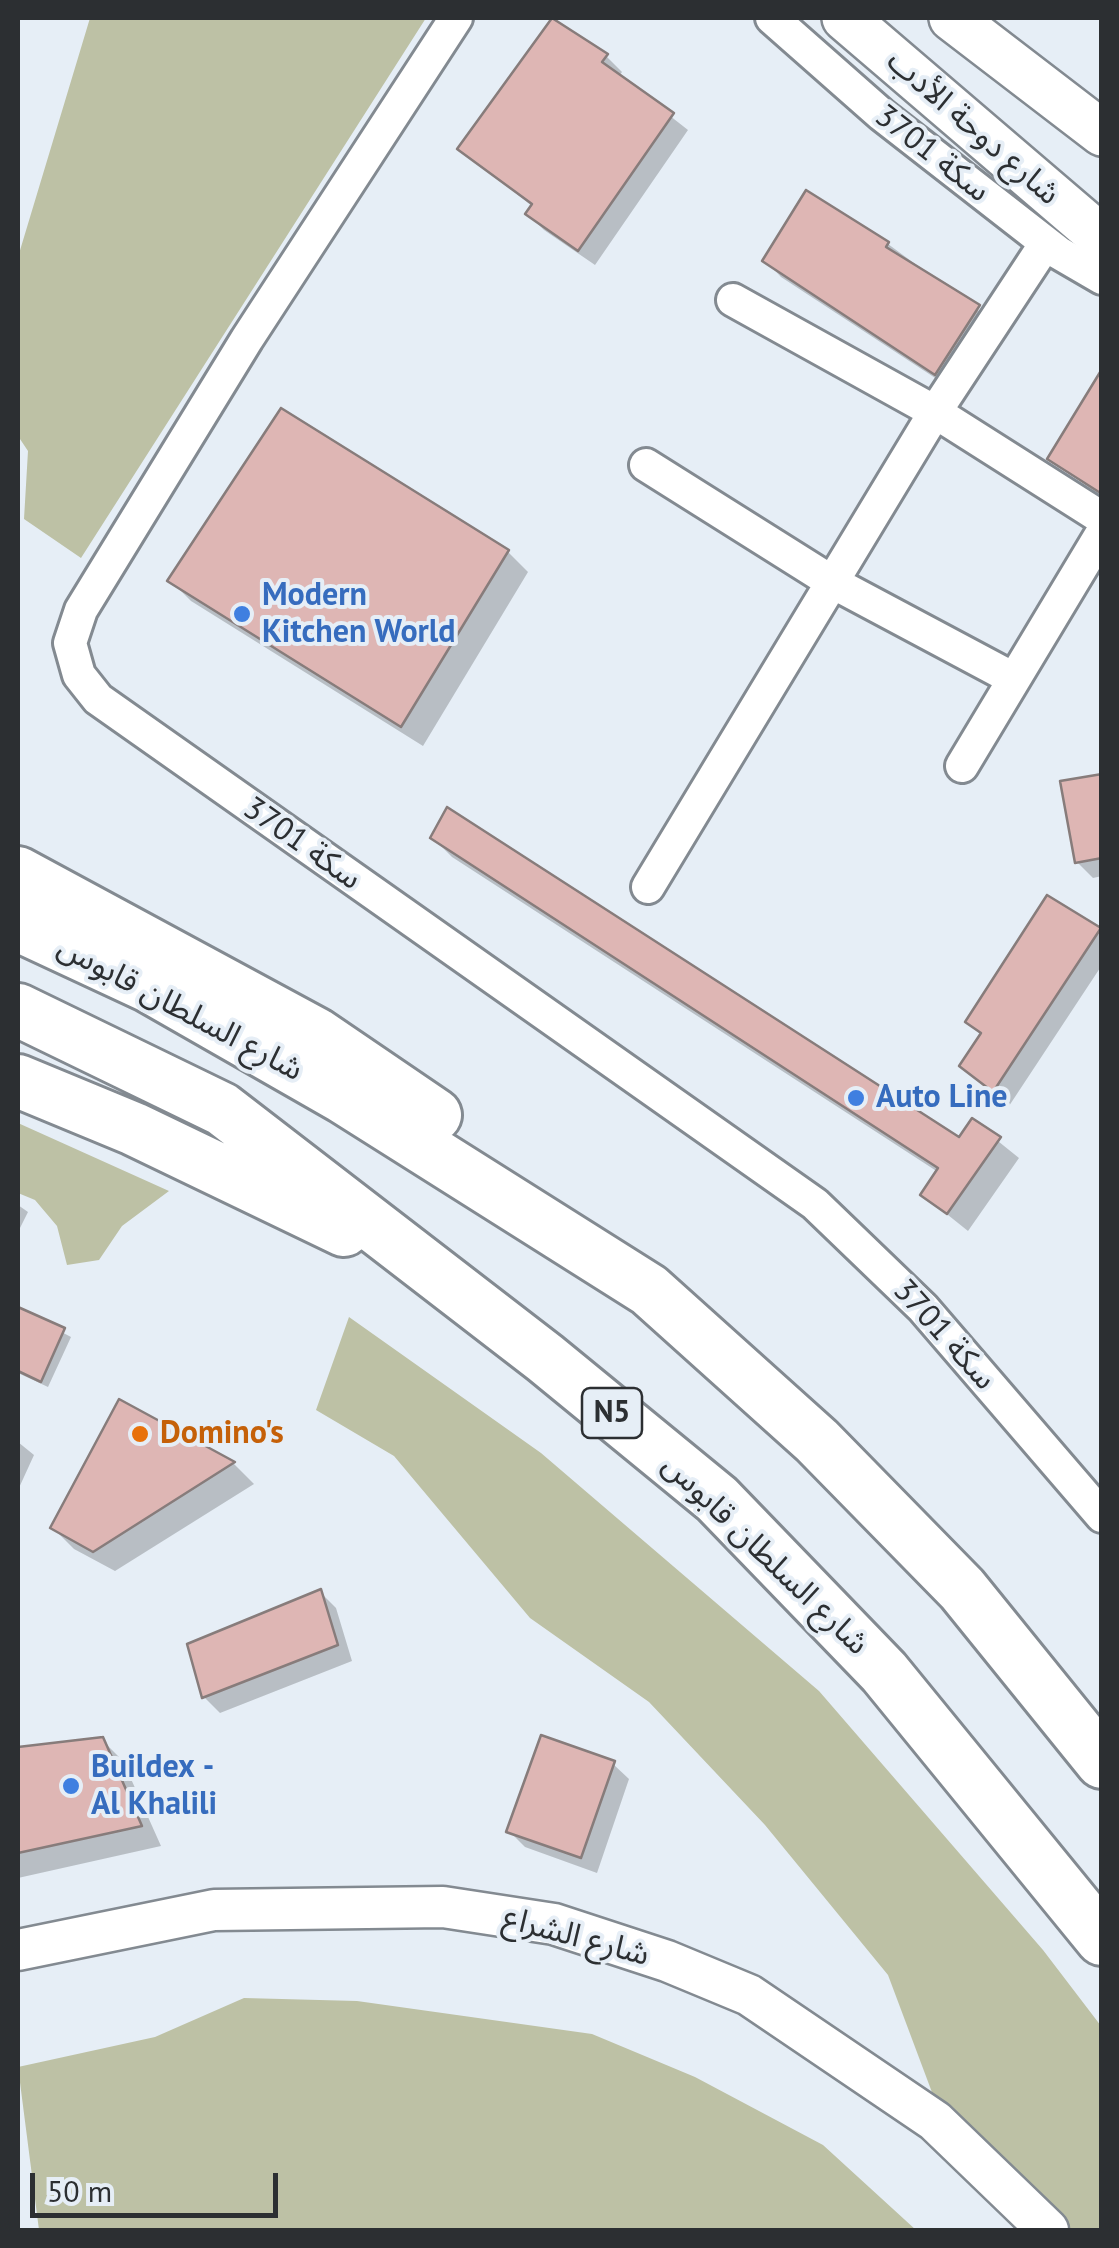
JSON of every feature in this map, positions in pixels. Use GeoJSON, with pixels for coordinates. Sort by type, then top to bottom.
{"type":"FeatureCollection","features":[{"type":"Feature","properties":{"kind":"highway"},"geometry":{"type":"LineString","coordinates":[[18,873],[316,1034],[451,1126],[648,1290]]}},
{"type":"Feature","properties":{"kind":"highway","name":"شارع السلطان قابوس"},"geometry":{"type":"LineString","coordinates":[[18,925],[148,986],[311,1078],[648,1290],[817,1441],[962,1590],[1102,1762]]}},
{"type":"Feature","properties":{"kind":"highway","name":"شارع السلطان قابوس"},"geometry":{"type":"LineString","coordinates":[[18,1010],[222,1108],[545,1358],[718,1499],[884,1672],[1102,1940]]}},
{"type":"Feature","properties":{"kind":"highway"},"geometry":{"type":"LineString","coordinates":[[18,1081],[134,1129],[342,1229],[545,1358]]}},
{"type":"Feature","properties":{"kind":"main road","name":"شارع دوحة الأدب"},"geometry":{"type":"LineString","coordinates":[[845,18],[1102,238]]}},
{"type":"Feature","properties":{"kind":"main road"},"geometry":{"type":"LineString","coordinates":[[952,18],[1102,133]]}},
{"type":"Feature","properties":{"kind":"street","name":"سكة 3701"},"geometry":{"type":"LineString","coordinates":[[456,18],[247,339],[81,610],[70,643],[79,676],[98,699],[815,1204],[923,1308],[1102,1516]]}},
{"type":"Feature","properties":{"kind":"street","name":"سكة 3701"},"geometry":{"type":"LineString","coordinates":[[772,18],[882,115],[1046,243],[1102,278]]}},
{"type":"Feature","properties":{"kind":"street"},"geometry":{"type":"LineString","coordinates":[[648,887],[935,412],[1046,243]]}},
{"type":"Feature","properties":{"kind":"street"},"geometry":{"type":"LineString","coordinates":[[733,300],[935,412],[1102,518]]}},
{"type":"Feature","properties":{"kind":"street"},"geometry":{"type":"LineString","coordinates":[[646,465],[832,582],[1014,680]]}},
{"type":"Feature","properties":{"kind":"street"},"geometry":{"type":"LineString","coordinates":[[962,766],[1102,533]]}},
{"type":"Feature","properties":{"kind":"street","name":"شارع الشراع"},"geometry":{"type":"LineString","coordinates":[[18,1950],[214,1910],[443,1908],[554,1924],[667,1961],[749,1995],[935,2121],[1048,2230]]}},
{"type":"Feature","properties":{"kind":"green space"},"geometry":{"type":"Polygon","coordinates":[[[90,18],[426,18],[81,558],[24,519],[28,451],[18,436],[18,257],[90,18]]]}},
{"type":"Feature","properties":{"kind":"green space"},"geometry":{"type":"Polygon","coordinates":[[[18,1123],[169,1191],[122,1226],[99,1260],[67,1265],[57,1226],[35,1200],[18,1193],[18,1123]]]}},
{"type":"Feature","properties":{"kind":"green space"},"geometry":{"type":"Polygon","coordinates":[[[349,1317],[541,1453],[819,1691],[1043,1950],[1101,2026],[1101,2230],[1064,2230],[939,2111],[888,1975],[765,1825],[649,1702],[530,1618],[394,1456],[316,1410],[349,1317]]]}},
{"type":"Feature","properties":{"kind":"green space"},"geometry":{"type":"Polygon","coordinates":[[[244,1998],[357,2001],[592,2034],[695,2077],[823,2145],[916,2230],[39,2230],[18,2067],[155,2037],[244,1998]]]}},
{"type":"Feature","properties":{"kind":"building"},"geometry":{"type":"Polygon","coordinates":[[[552,18],[608,54],[602,62],[674,113],[578,251],[525,214],[532,204],[457,149],[552,18]]]}},
{"type":"Feature","properties":{"kind":"building"},"geometry":{"type":"Polygon","coordinates":[[[806,190],[889,242],[886,247],[980,305],[935,375],[762,261],[806,190]]]}},
{"type":"Feature","properties":{"kind":"building"},"geometry":{"type":"Polygon","coordinates":[[[1102,369],[1102,494],[1047,459],[1102,369]]]}},
{"type":"Feature","properties":{"kind":"building"},"geometry":{"type":"Polygon","coordinates":[[[281,408],[509,550],[401,727],[167,581],[281,408]]]}},
{"type":"Feature","properties":{"kind":"building"},"geometry":{"type":"Polygon","coordinates":[[[1102,774],[1102,858],[1075,863],[1060,781],[1102,774]]]}},
{"type":"Feature","properties":{"kind":"building"},"geometry":{"type":"Polygon","coordinates":[[[447,807],[959,1137],[972,1118],[1001,1137],[947,1214],[920,1195],[938,1168],[430,838],[447,807]]]}},
{"type":"Feature","properties":{"kind":"building"},"geometry":{"type":"Polygon","coordinates":[[[1047,895],[1101,928],[993,1092],[959,1066],[981,1033],[965,1022],[1047,895]]]}},
{"type":"Feature","properties":{"kind":"building"},"geometry":{"type":"Polygon","coordinates":[[[18,1307],[65,1328],[41,1382],[18,1371],[18,1307]]]}},
{"type":"Feature","properties":{"kind":"building"},"geometry":{"type":"Polygon","coordinates":[[[119,1399],[235,1462],[93,1552],[50,1528],[119,1399]]]}},
{"type":"Feature","properties":{"kind":"building"},"geometry":{"type":"Polygon","coordinates":[[[321,1589],[338,1645],[202,1698],[187,1644],[321,1589]]]}},
{"type":"Feature","properties":{"kind":"building"},"geometry":{"type":"Polygon","coordinates":[[[541,1735],[615,1761],[581,1858],[506,1832],[541,1735]]]}},
{"type":"Feature","properties":{"kind":"building","name":"Buildex - Al Khalili"},"geometry":{"type":"Polygon","coordinates":[[[103,1737],[142,1826],[18,1853],[18,1747],[103,1737]]]}},
{"type":"Feature","properties":{"kind":"place","name":"Modern Kitchen World"},"geometry":{"type":"Point","coordinates":[242,614]}},
{"type":"Feature","properties":{"kind":"place","name":"Auto Line"},"geometry":{"type":"Point","coordinates":[856,1098]}},
{"type":"Feature","properties":{"kind":"place","name":"Domino's"},"geometry":{"type":"Point","coordinates":[140,1434]}},
{"type":"Feature","properties":{"kind":"place","name":"Buildex - Al Khalili"},"geometry":{"type":"Point","coordinates":[71,1786]}}]}
